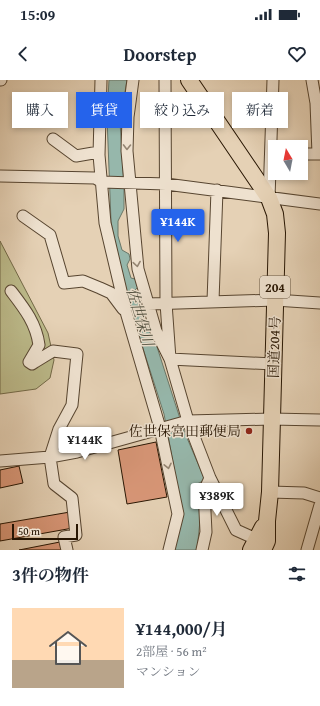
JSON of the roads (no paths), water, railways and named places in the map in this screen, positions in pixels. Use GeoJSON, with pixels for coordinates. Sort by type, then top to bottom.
{"type":"FeatureCollection","features":[{"type":"Feature","properties":{"kind":"highway","name":"国道204号"},"geometry":{"type":"LineString","coordinates":[[189,80],[269,198],[275,214],[278,233],[271,419],[270,492],[266,521],[266,541],[257,546]]}},
{"type":"Feature","properties":{"kind":"street"},"geometry":{"type":"LineString","coordinates":[[101,80],[99,152],[105,223],[126,312],[163,427],[178,514],[169,550]]}},
{"type":"Feature","properties":{"kind":"street"},"geometry":{"type":"LineString","coordinates":[[133,80],[128,117],[127,144],[138,269],[156,331],[170,359]]}},
{"type":"Feature","properties":{"kind":"street"},"geometry":{"type":"LineString","coordinates":[[165,80],[166,303],[170,359],[184,422],[210,478],[236,530],[257,546]]}},
{"type":"Feature","properties":{"kind":"street"},"geometry":{"type":"LineString","coordinates":[[272,140],[273,80]]}},
{"type":"Feature","properties":{"kind":"street"},"geometry":{"type":"LineString","coordinates":[[308,154],[319,154],[316,103],[312,80]]}},
{"type":"Feature","properties":{"kind":"street"},"geometry":{"type":"LineString","coordinates":[[53,139],[76,156],[99,152]]}},
{"type":"Feature","properties":{"kind":"street"},"geometry":{"type":"LineString","coordinates":[[0,176],[95,178],[102,182],[166,184],[320,204]]}},
{"type":"Feature","properties":{"kind":"street"},"geometry":{"type":"LineString","coordinates":[[269,198],[270,180]]}},
{"type":"Feature","properties":{"kind":"street"},"geometry":{"type":"LineString","coordinates":[[213,301],[217,190]]}},
{"type":"Feature","properties":{"kind":"street"},"geometry":{"type":"LineString","coordinates":[[22,216],[50,235],[64,283],[83,281],[111,293],[126,312]]}},
{"type":"Feature","properties":{"kind":"street"},"geometry":{"type":"LineString","coordinates":[[11,290],[30,315],[35,326],[39,345],[29,362],[32,364],[53,351],[77,354],[72,405],[59,429],[50,457],[54,484],[72,498],[76,535],[64,537],[66,550]]}},
{"type":"Feature","properties":{"kind":"street"},"geometry":{"type":"LineString","coordinates":[[148,304],[275,300],[320,303]]}},
{"type":"Feature","properties":{"kind":"street"},"geometry":{"type":"LineString","coordinates":[[170,359],[273,364]]}},
{"type":"Feature","properties":{"kind":"street"},"geometry":{"type":"LineString","coordinates":[[0,461],[50,457],[78,452],[184,422],[271,419],[320,420]]}},
{"type":"Feature","properties":{"kind":"street"},"geometry":{"type":"LineString","coordinates":[[202,550],[206,532],[204,491],[210,478]]}},
{"type":"Feature","properties":{"kind":"street"},"geometry":{"type":"LineString","coordinates":[[270,492],[304,493],[320,498]]}},
{"type":"Feature","properties":{"kind":"street"},"geometry":{"type":"LineString","coordinates":[[307,550],[320,505]]}},
{"type":"Feature","properties":{"kind":"water"},"geometry":{"type":"Polygon","coordinates":[[[109,80],[127,80],[125,92],[108,92],[109,80]]]}},
{"type":"Feature","properties":{"kind":"water","name":"佐世保川"},"geometry":{"type":"Polygon","coordinates":[[[107,128],[120,128],[124,209],[118,221],[118,236],[122,250],[129,254],[130,259],[127,265],[131,278],[135,279],[138,287],[135,290],[144,311],[142,316],[146,322],[149,322],[184,431],[205,480],[197,484],[201,511],[197,550],[174,550],[182,513],[164,414],[131,311],[111,221],[107,128]]]}},
{"type":"Feature","properties":{"kind":"place","name":"佐世保宮田郵便局"},"geometry":{"type":"Point","coordinates":[249,431]}}]}
